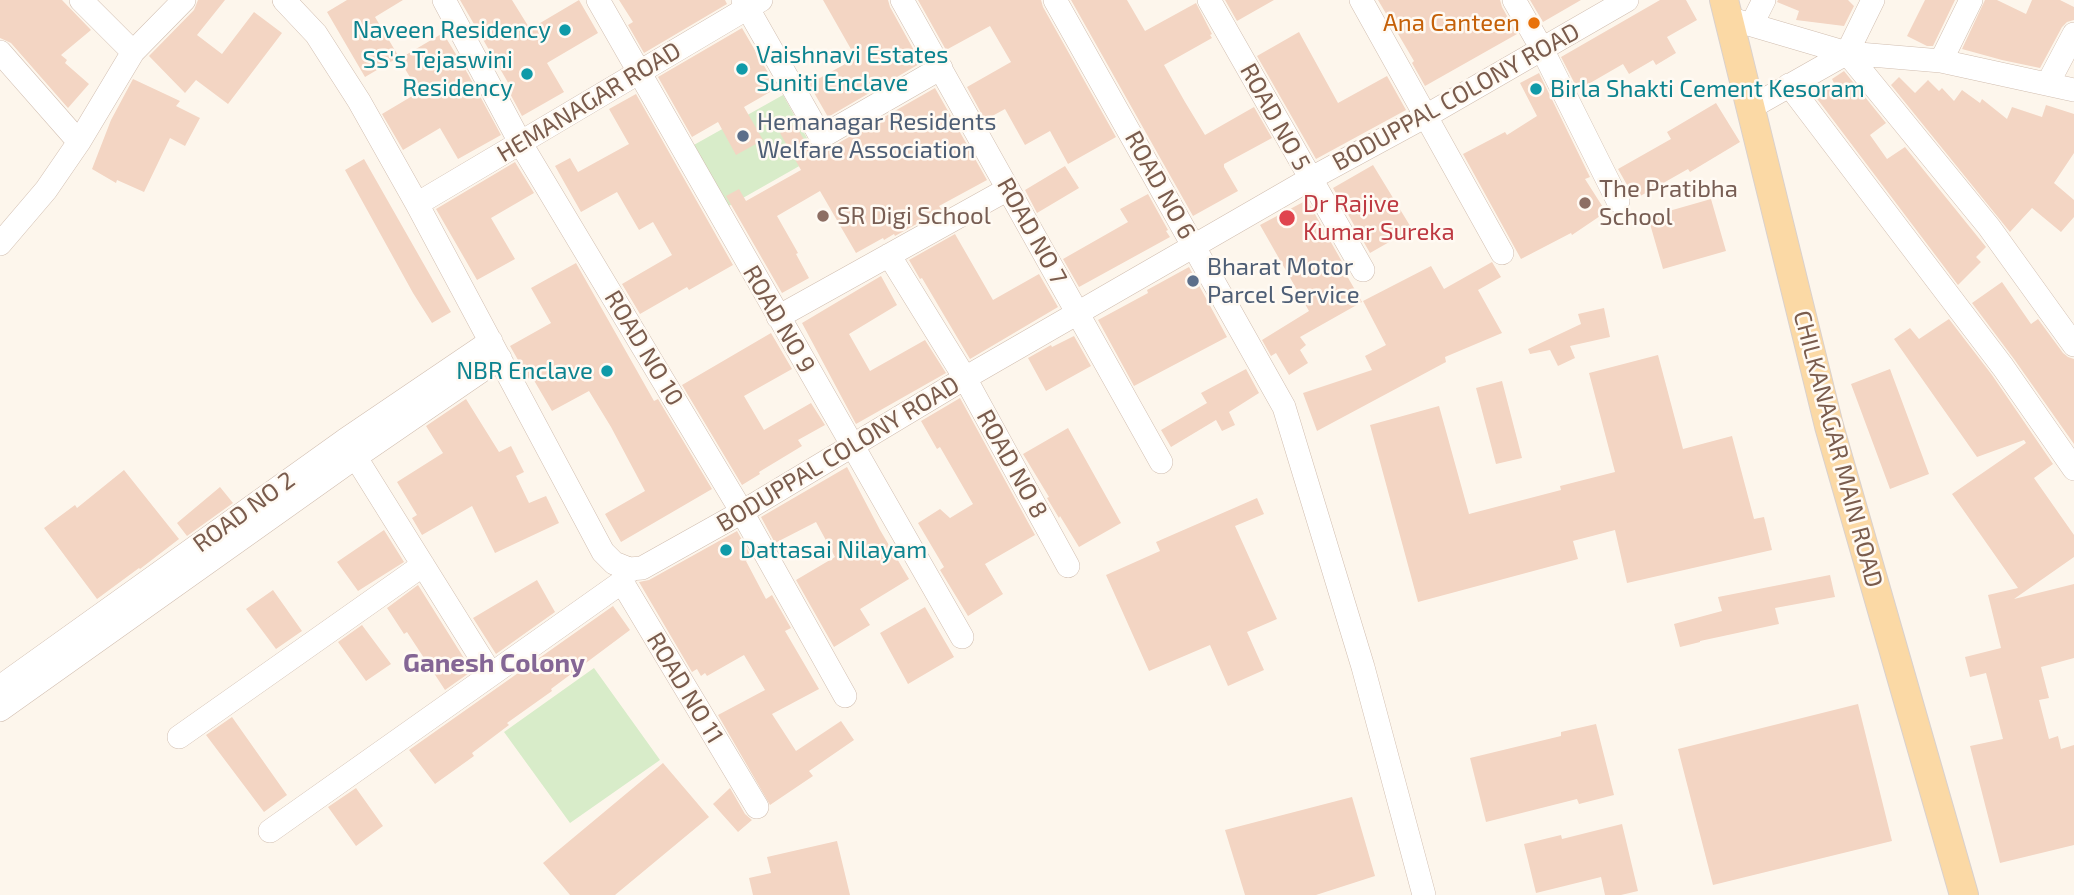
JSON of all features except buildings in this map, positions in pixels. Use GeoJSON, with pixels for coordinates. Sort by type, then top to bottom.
{"type":"FeatureCollection","features":[{"type":"Feature","properties":{"kind":"main road","name":"CHILKANAGAR MAIN ROAD"},"geometry":{"type":"LineString","coordinates":[[1734,14],[1750,108],[1829,426],[1964,895]]}},
{"type":"Feature","properties":{"kind":"street"},"geometry":{"type":"LineString","coordinates":[[81,0],[133,52]]}},
{"type":"Feature","properties":{"kind":"street"},"geometry":{"type":"LineString","coordinates":[[3,232],[46,190],[79,142],[133,52],[184,0]]}},
{"type":"Feature","properties":{"kind":"street"},"geometry":{"type":"LineString","coordinates":[[284,0],[316,34],[359,101],[603,552],[625,576]]}},
{"type":"Feature","properties":{"kind":"street","name":"ROAD NO 10"},"geometry":{"type":"LineString","coordinates":[[444,0],[521,144],[742,512],[845,696]]}},
{"type":"Feature","properties":{"kind":"street","name":"ROAD NO 9"},"geometry":{"type":"LineString","coordinates":[[598,0],[962,637]]}},
{"type":"Feature","properties":{"kind":"street","name":"ROAD NO 7"},"geometry":{"type":"LineString","coordinates":[[902,0],[1161,462]]}},
{"type":"Feature","properties":{"kind":"street","name":"ROAD NO 6"},"geometry":{"type":"LineString","coordinates":[[1055,0],[1284,407],[1363,667],[1424,895]]}},
{"type":"Feature","properties":{"kind":"street","name":"ROAD NO 5"},"geometry":{"type":"LineString","coordinates":[[1209,0],[1363,270]]}},
{"type":"Feature","properties":{"kind":"street"},"geometry":{"type":"LineString","coordinates":[[1361,0],[1502,253]]}},
{"type":"Feature","properties":{"kind":"street"},"geometry":{"type":"LineString","coordinates":[[1514,0],[1542,49],[1618,201]]}},
{"type":"Feature","properties":{"kind":"street","name":"BODUPPAL COLONY ROAD"},"geometry":{"type":"LineString","coordinates":[[270,831],[625,576],[742,512],[965,378],[1627,0]]}},
{"type":"Feature","properties":{"kind":"street"},"geometry":{"type":"LineString","coordinates":[[1734,14],[1764,0]]}},
{"type":"Feature","properties":{"kind":"street"},"geometry":{"type":"LineString","coordinates":[[1750,108],[1847,53],[1873,0]]}},
{"type":"Feature","properties":{"kind":"street"},"geometry":{"type":"LineString","coordinates":[[1941,61],[1971,0]]}},
{"type":"Feature","properties":{"kind":"street"},"geometry":{"type":"LineString","coordinates":[[750,3],[821,137],[941,68]]}},
{"type":"Feature","properties":{"kind":"street","name":"HEMANAGAR ROAD"},"geometry":{"type":"LineString","coordinates":[[417,204],[521,144],[750,3]]}},
{"type":"Feature","properties":{"kind":"street"},"geometry":{"type":"LineString","coordinates":[[1734,14],[1847,53],[1941,61],[2074,90]]}},
{"type":"Feature","properties":{"kind":"street"},"geometry":{"type":"LineString","coordinates":[[2048,83],[2074,34]]}},
{"type":"Feature","properties":{"kind":"street"},"geometry":{"type":"LineString","coordinates":[[0,52],[79,142]]}},
{"type":"Feature","properties":{"kind":"street"},"geometry":{"type":"LineString","coordinates":[[1847,53],[1989,228],[2073,340]]}},
{"type":"Feature","properties":{"kind":"street"},"geometry":{"type":"LineString","coordinates":[[1790,85],[2003,368],[2074,469]]}},
{"type":"Feature","properties":{"kind":"street"},"geometry":{"type":"LineString","coordinates":[[778,317],[1008,189]]}},
{"type":"Feature","properties":{"kind":"street","name":"ROAD NO 8"},"geometry":{"type":"LineString","coordinates":[[889,255],[965,378],[1069,566]]}},
{"type":"Feature","properties":{"kind":"street"},"geometry":{"type":"LineString","coordinates":[[0,710],[350,449],[495,349]]}},
{"type":"Feature","properties":{"kind":"street"},"geometry":{"type":"LineString","coordinates":[[350,449],[491,674]]}},
{"type":"Feature","properties":{"kind":"street","name":"ROAD NO 2"},"geometry":{"type":"LineString","coordinates":[[0,687],[350,449]]}},
{"type":"Feature","properties":{"kind":"street"},"geometry":{"type":"LineString","coordinates":[[179,737],[423,565]]}},
{"type":"Feature","properties":{"kind":"street","name":"ROAD NO 11"},"geometry":{"type":"LineString","coordinates":[[625,576],[757,807]]}},
{"type":"Feature","properties":{"kind":"green space"},"geometry":{"type":"Polygon","coordinates":[[[783,95],[817,156],[727,207],[692,146],[783,95]]]}},
{"type":"Feature","properties":{"kind":"green space"},"geometry":{"type":"Polygon","coordinates":[[[594,668],[660,760],[570,823],[504,732],[594,668]]]}},
{"type":"Feature","properties":{"kind":"place","name":"Ana Canteen"},"geometry":{"type":"Point","coordinates":[1534,23]}},
{"type":"Feature","properties":{"kind":"place","name":"Naveen Residency"},"geometry":{"type":"Point","coordinates":[565,30]}},
{"type":"Feature","properties":{"kind":"place","name":"Vaishnavi Estates Suniti Enclave"},"geometry":{"type":"Point","coordinates":[742,69]}},
{"type":"Feature","properties":{"kind":"place","name":"SS's Tejaswini Residency"},"geometry":{"type":"Point","coordinates":[527,74]}},
{"type":"Feature","properties":{"kind":"place","name":"Birla Shakti Cement Kesoram"},"geometry":{"type":"Point","coordinates":[1536,89]}},
{"type":"Feature","properties":{"kind":"place","name":"Hemanagar Residents Welfare Association"},"geometry":{"type":"Point","coordinates":[743,136]}},
{"type":"Feature","properties":{"kind":"place","name":"The Pratibha School"},"geometry":{"type":"Point","coordinates":[1585,203]}},
{"type":"Feature","properties":{"kind":"place","name":"SR Digi School"},"geometry":{"type":"Point","coordinates":[823,216]}},
{"type":"Feature","properties":{"kind":"place","name":"Dr Rajive Kumar Sureka"},"geometry":{"type":"Point","coordinates":[1287,218]}},
{"type":"Feature","properties":{"kind":"place","name":"Bharat Motor Parcel Service"},"geometry":{"type":"Point","coordinates":[1193,281]}},
{"type":"Feature","properties":{"kind":"place","name":"NBR Enclave"},"geometry":{"type":"Point","coordinates":[607,371]}},
{"type":"Feature","properties":{"kind":"place","name":"Dattasai Nilayam"},"geometry":{"type":"Point","coordinates":[726,550]}},
{"type":"Feature","properties":{"kind":"district","name":"Ganesh Colony"},"geometry":{"type":"Point","coordinates":[494,663]}}]}
